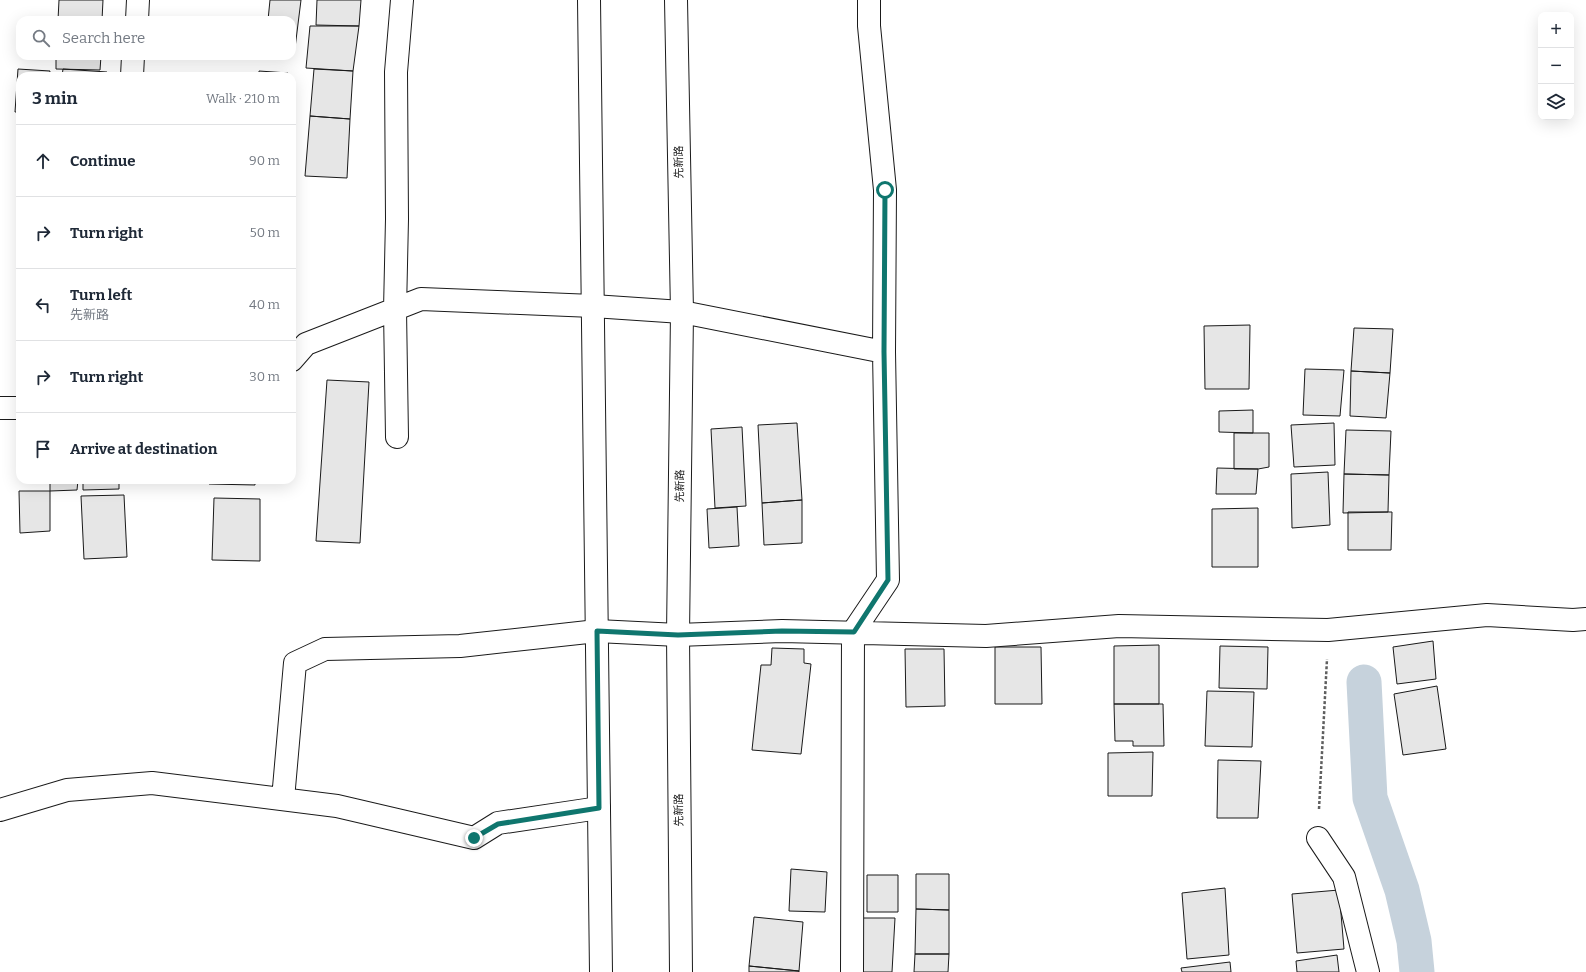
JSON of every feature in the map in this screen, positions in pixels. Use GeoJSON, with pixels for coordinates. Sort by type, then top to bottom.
{"type":"FeatureCollection","features":[{"type":"Feature","properties":{"kind":"main road"},"geometry":{"type":"LineString","coordinates":[[136,16],[138,0]]}},
{"type":"Feature","properties":{"kind":"main road"},"geometry":{"type":"LineString","coordinates":[[397,437],[395,310],[397,219],[396,72],[402,0]]}},
{"type":"Feature","properties":{"kind":"main road"},"geometry":{"type":"LineString","coordinates":[[589,0],[601,972]]}},
{"type":"Feature","properties":{"kind":"main road","name":"先新路"},"geometry":{"type":"LineString","coordinates":[[676,0],[682,312],[678,635],[681,972]]}},
{"type":"Feature","properties":{"kind":"main road"},"geometry":{"type":"LineString","coordinates":[[852,972],[854,632],[888,580],[884,352],[885,190],[869,26],[870,0]]}},
{"type":"Feature","properties":{"kind":"main road"},"geometry":{"type":"LineString","coordinates":[[132,72],[133,60]]}},
{"type":"Feature","properties":{"kind":"main road"},"geometry":{"type":"LineString","coordinates":[[296,355],[306,344],[421,300],[593,306],[682,312],[884,352]]}},
{"type":"Feature","properties":{"kind":"main road"},"geometry":{"type":"LineString","coordinates":[[0,408],[16,408]]}},
{"type":"Feature","properties":{"kind":"main road"},"geometry":{"type":"LineString","coordinates":[[283,799],[295,663],[325,649],[460,646],[597,631],[678,635],[782,631],[986,636],[1119,626],[1328,630],[1487,615],[1573,620],[1586,619]]}},
{"type":"Feature","properties":{"kind":"main road"},"geometry":{"type":"LineString","coordinates":[[0,810],[67,790],[152,783],[337,806],[474,838],[498,824],[599,808]]}},
{"type":"Feature","properties":{"kind":"main road"},"geometry":{"type":"LineString","coordinates":[[1318,838],[1344,877],[1368,972]]}},
{"type":"Feature","properties":{"kind":"path"},"geometry":{"type":"LineString","coordinates":[[1318,838],[1328,630]]}},
{"type":"Feature","properties":{"kind":"building"},"geometry":{"type":"Polygon","coordinates":[[[59,0],[103,0],[102,16],[58,16],[59,0]]]}},
{"type":"Feature","properties":{"kind":"building"},"geometry":{"type":"Polygon","coordinates":[[[270,0],[301,0],[296,40],[296,16],[268,16],[270,0]]]}},
{"type":"Feature","properties":{"kind":"building"},"geometry":{"type":"Polygon","coordinates":[[[317,0],[361,0],[359,26],[316,25],[317,0]]]}},
{"type":"Feature","properties":{"kind":"building"},"geometry":{"type":"Polygon","coordinates":[[[310,26],[359,26],[353,71],[306,68],[310,26]]]}},
{"type":"Feature","properties":{"kind":"building"},"geometry":{"type":"Polygon","coordinates":[[[56,60],[101,60],[100,70],[56,69],[56,60]]]}},
{"type":"Feature","properties":{"kind":"building"},"geometry":{"type":"Polygon","coordinates":[[[18,69],[50,71],[50,72],[18,72],[18,69]]]}},
{"type":"Feature","properties":{"kind":"building"},"geometry":{"type":"Polygon","coordinates":[[[63,69],[107,72],[63,72],[63,69]]]}},
{"type":"Feature","properties":{"kind":"building"},"geometry":{"type":"Polygon","coordinates":[[[314,69],[353,71],[350,119],[310,116],[314,69]]]}},
{"type":"Feature","properties":{"kind":"building"},"geometry":{"type":"Polygon","coordinates":[[[310,116],[350,119],[347,178],[305,176],[310,116]]]}},
{"type":"Feature","properties":{"kind":"building"},"geometry":{"type":"Polygon","coordinates":[[[1250,325],[1249,389],[1205,389],[1204,326],[1250,325]]]}},
{"type":"Feature","properties":{"kind":"building"},"geometry":{"type":"Polygon","coordinates":[[[1354,328],[1393,329],[1390,373],[1351,371],[1354,328]]]}},
{"type":"Feature","properties":{"kind":"building"},"geometry":{"type":"Polygon","coordinates":[[[1305,369],[1344,370],[1340,416],[1303,415],[1305,369]]]}},
{"type":"Feature","properties":{"kind":"building"},"geometry":{"type":"Polygon","coordinates":[[[1351,371],[1390,373],[1386,418],[1350,416],[1351,371]]]}},
{"type":"Feature","properties":{"kind":"building"},"geometry":{"type":"Polygon","coordinates":[[[327,380],[369,382],[360,543],[316,541],[327,380]]]}},
{"type":"Feature","properties":{"kind":"building"},"geometry":{"type":"Polygon","coordinates":[[[1253,410],[1253,433],[1219,432],[1219,411],[1253,410]]]}},
{"type":"Feature","properties":{"kind":"building"},"geometry":{"type":"Polygon","coordinates":[[[797,423],[802,500],[762,503],[758,425],[797,423]]]}},
{"type":"Feature","properties":{"kind":"building"},"geometry":{"type":"Polygon","coordinates":[[[1334,423],[1335,465],[1294,467],[1291,425],[1334,423]]]}},
{"type":"Feature","properties":{"kind":"building"},"geometry":{"type":"Polygon","coordinates":[[[742,427],[746,506],[715,508],[711,429],[742,427]]]}},
{"type":"Feature","properties":{"kind":"building"},"geometry":{"type":"Polygon","coordinates":[[[1346,430],[1391,431],[1389,475],[1344,474],[1346,430]]]}},
{"type":"Feature","properties":{"kind":"building"},"geometry":{"type":"Polygon","coordinates":[[[1234,433],[1269,433],[1269,467],[1258,469],[1234,469],[1234,433]]]}},
{"type":"Feature","properties":{"kind":"building"},"geometry":{"type":"Polygon","coordinates":[[[1217,468],[1258,469],[1256,494],[1216,494],[1217,468]]]}},
{"type":"Feature","properties":{"kind":"building"},"geometry":{"type":"Polygon","coordinates":[[[1328,472],[1330,525],[1292,528],[1291,474],[1328,472]]]}},
{"type":"Feature","properties":{"kind":"building"},"geometry":{"type":"Polygon","coordinates":[[[1344,474],[1389,475],[1388,512],[1343,513],[1344,474]]]}},
{"type":"Feature","properties":{"kind":"building"},"geometry":{"type":"Polygon","coordinates":[[[50,484],[78,484],[77,490],[50,491],[50,484]]]}},
{"type":"Feature","properties":{"kind":"building"},"geometry":{"type":"Polygon","coordinates":[[[83,484],[119,484],[119,489],[83,490],[83,484]]]}},
{"type":"Feature","properties":{"kind":"building"},"geometry":{"type":"Polygon","coordinates":[[[209,484],[255,484],[255,485],[209,484]]]}},
{"type":"Feature","properties":{"kind":"building"},"geometry":{"type":"Polygon","coordinates":[[[19,491],[50,491],[50,531],[20,533],[19,491]]]}},
{"type":"Feature","properties":{"kind":"building"},"geometry":{"type":"Polygon","coordinates":[[[124,495],[127,557],[84,559],[81,496],[124,495]]]}},
{"type":"Feature","properties":{"kind":"building"},"geometry":{"type":"Polygon","coordinates":[[[214,498],[260,499],[260,561],[212,560],[214,498]]]}},
{"type":"Feature","properties":{"kind":"building"},"geometry":{"type":"Polygon","coordinates":[[[802,500],[802,543],[764,545],[762,503],[802,500]]]}},
{"type":"Feature","properties":{"kind":"building"},"geometry":{"type":"Polygon","coordinates":[[[737,507],[739,546],[709,548],[707,509],[737,507]]]}},
{"type":"Feature","properties":{"kind":"building"},"geometry":{"type":"Polygon","coordinates":[[[1258,508],[1258,567],[1212,567],[1212,509],[1258,508]]]}},
{"type":"Feature","properties":{"kind":"building"},"geometry":{"type":"Polygon","coordinates":[[[1348,512],[1392,512],[1391,550],[1348,550],[1348,512]]]}},
{"type":"Feature","properties":{"kind":"building"},"geometry":{"type":"Polygon","coordinates":[[[1433,641],[1436,679],[1397,684],[1393,647],[1433,641]]]}},
{"type":"Feature","properties":{"kind":"building"},"geometry":{"type":"Polygon","coordinates":[[[1159,645],[1159,704],[1114,704],[1114,646],[1159,645]]]}},
{"type":"Feature","properties":{"kind":"building"},"geometry":{"type":"Polygon","coordinates":[[[1220,646],[1268,647],[1267,689],[1219,688],[1220,646]]]}},
{"type":"Feature","properties":{"kind":"building"},"geometry":{"type":"Polygon","coordinates":[[[995,647],[1041,647],[1042,704],[995,704],[995,647]]]}},
{"type":"Feature","properties":{"kind":"building"},"geometry":{"type":"Polygon","coordinates":[[[772,648],[804,649],[804,663],[811,664],[801,754],[752,750],[761,665],[771,665],[772,648]]]}},
{"type":"Feature","properties":{"kind":"building"},"geometry":{"type":"Polygon","coordinates":[[[905,649],[944,649],[945,706],[906,707],[905,649]]]}},
{"type":"Feature","properties":{"kind":"building"},"geometry":{"type":"Polygon","coordinates":[[[1437,686],[1446,749],[1403,755],[1394,694],[1437,686]]]}},
{"type":"Feature","properties":{"kind":"building"},"geometry":{"type":"Polygon","coordinates":[[[1207,691],[1254,692],[1252,747],[1205,746],[1207,691]]]}},
{"type":"Feature","properties":{"kind":"building"},"geometry":{"type":"Polygon","coordinates":[[[1114,704],[1163,704],[1164,746],[1133,746],[1133,741],[1115,741],[1114,704]]]}},
{"type":"Feature","properties":{"kind":"building"},"geometry":{"type":"Polygon","coordinates":[[[1153,752],[1152,796],[1108,796],[1108,753],[1153,752]]]}},
{"type":"Feature","properties":{"kind":"building"},"geometry":{"type":"Polygon","coordinates":[[[1218,760],[1261,761],[1258,818],[1217,818],[1218,760]]]}},
{"type":"Feature","properties":{"kind":"building"},"geometry":{"type":"Polygon","coordinates":[[[791,869],[827,872],[825,912],[789,911],[791,869]]]}},
{"type":"Feature","properties":{"kind":"building"},"geometry":{"type":"Polygon","coordinates":[[[916,874],[949,874],[949,910],[916,909],[916,874]]]}},
{"type":"Feature","properties":{"kind":"building"},"geometry":{"type":"Polygon","coordinates":[[[867,875],[898,875],[898,912],[867,912],[867,875]]]}},
{"type":"Feature","properties":{"kind":"building"},"geometry":{"type":"Polygon","coordinates":[[[1225,888],[1229,955],[1187,959],[1182,893],[1225,888]]]}},
{"type":"Feature","properties":{"kind":"building"},"geometry":{"type":"Polygon","coordinates":[[[1339,890],[1344,949],[1297,953],[1292,894],[1339,890]]]}},
{"type":"Feature","properties":{"kind":"building"},"geometry":{"type":"Polygon","coordinates":[[[916,909],[949,910],[949,954],[915,954],[916,909]]]}},
{"type":"Feature","properties":{"kind":"building"},"geometry":{"type":"Polygon","coordinates":[[[754,917],[803,922],[799,971],[749,966],[754,917]]]}},
{"type":"Feature","properties":{"kind":"building"},"geometry":{"type":"Polygon","coordinates":[[[860,918],[895,918],[892,972],[858,972],[860,918]]]}},
{"type":"Feature","properties":{"kind":"building"},"geometry":{"type":"Polygon","coordinates":[[[915,954],[949,954],[948,972],[914,972],[915,954]]]}},
{"type":"Feature","properties":{"kind":"building"},"geometry":{"type":"Polygon","coordinates":[[[1337,955],[1339,972],[1297,972],[1296,961],[1337,955]]]}},
{"type":"Feature","properties":{"kind":"building"},"geometry":{"type":"Polygon","coordinates":[[[1230,962],[1231,972],[1182,972],[1181,968],[1230,962]]]}},
{"type":"Feature","properties":{"kind":"building"},"geometry":{"type":"Polygon","coordinates":[[[749,966],[799,971],[799,972],[749,972],[749,966]]]}},
{"type":"Feature","properties":{"kind":"waterway"},"geometry":{"type":"LineString","coordinates":[[1364,682],[1370,798],[1402,890],[1414,941],[1417,972]]}},
{"type":"Feature","properties":{"kind":"route"},"geometry":{"type":"LineString","coordinates":[[474,838],[498,824],[599,808],[597,631],[678,635],[782,631],[854,632],[888,580],[884,352],[885,190]]}}]}
